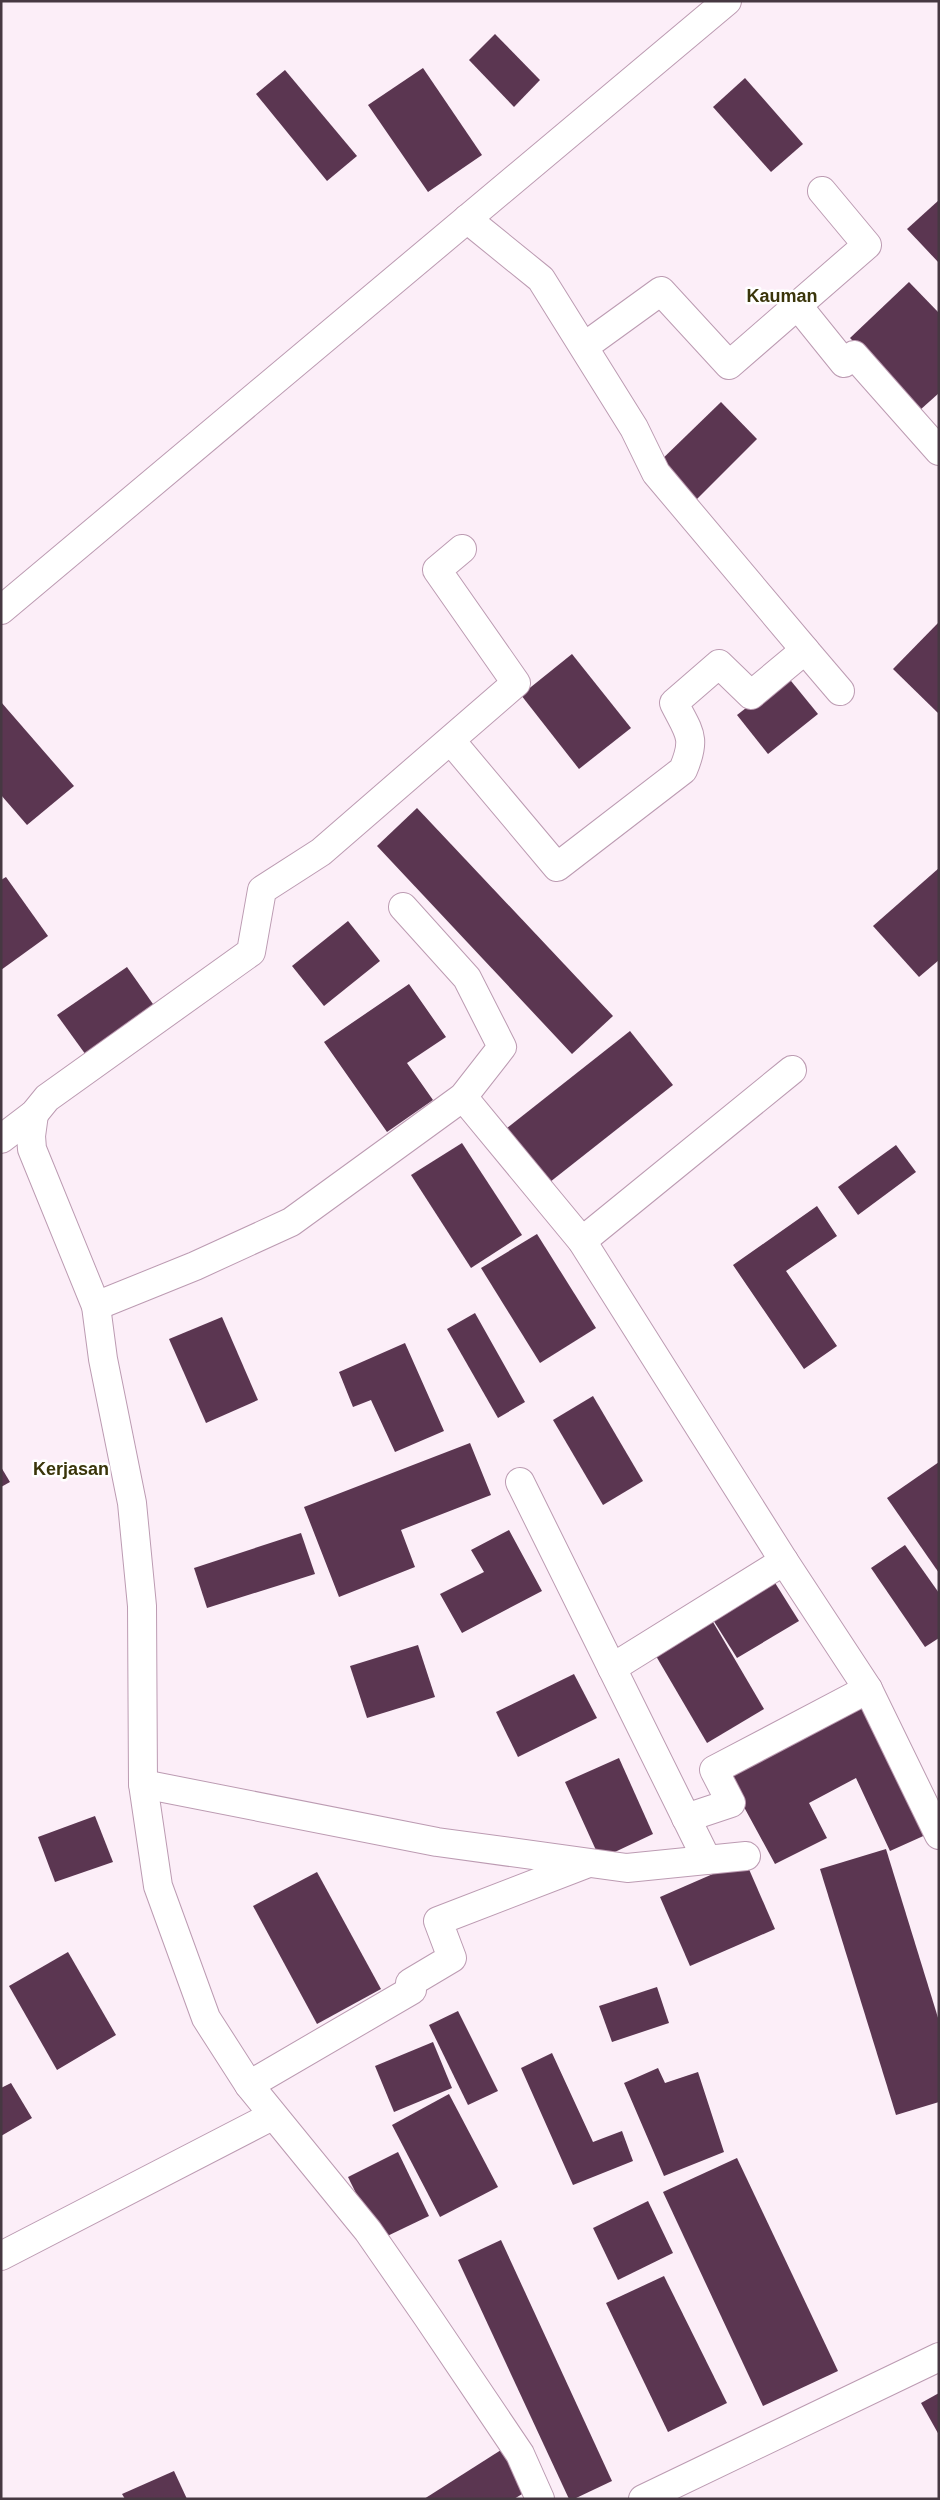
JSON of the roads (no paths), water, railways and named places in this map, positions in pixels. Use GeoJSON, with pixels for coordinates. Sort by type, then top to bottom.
{"type":"FeatureCollection","features":[{"type":"Feature","properties":{"kind":"street"},"geometry":{"type":"LineString","coordinates":[[1,610],[727,1]]}},
{"type":"Feature","properties":{"kind":"street"},"geometry":{"type":"LineString","coordinates":[[585,346],[662,291],[729,365],[867,245],[822,191]]}},
{"type":"Feature","properties":{"kind":"street"},"geometry":{"type":"LineString","coordinates":[[467,219],[541,279],[585,346],[634,428],[656,473],[840,691]]}},
{"type":"Feature","properties":{"kind":"street"},"geometry":{"type":"LineString","coordinates":[[798,306],[844,363],[854,355],[939,451]]}},
{"type":"Feature","properties":{"kind":"street"},"geometry":{"type":"LineString","coordinates":[[1,1139],[34,1114],[47,1098],[251,952],[262,890],[321,852],[452,742],[516,683],[437,570],[462,549]]}},
{"type":"Feature","properties":{"kind":"street"},"geometry":{"type":"LineString","coordinates":[[452,742],[557,867],[683,770],[691,750],[690,736],[674,703],[719,664],[751,695],[805,650]]}},
{"type":"Feature","properties":{"kind":"street"},"geometry":{"type":"LineString","coordinates":[[96,1306],[195,1266],[291,1222],[464,1097],[502,1047],[467,978],[403,907]]}},
{"type":"Feature","properties":{"kind":"street"},"geometry":{"type":"LineString","coordinates":[[582,1241],[792,1070]]}},
{"type":"Feature","properties":{"kind":"street"},"geometry":{"type":"LineString","coordinates":[[464,1097],[582,1241],[868,1689],[939,1835]]}},
{"type":"Feature","properties":{"kind":"street"},"geometry":{"type":"LineString","coordinates":[[34,1114],[31,1136],[32,1149],[96,1306],[103,1359],[132,1503],[141,1597],[143,1784],[158,1886],[206,2018],[248,2085],[378,2246],[520,2454],[540,2499]]}},
{"type":"Feature","properties":{"kind":"street"},"geometry":{"type":"LineString","coordinates":[[520,1482],[707,1860]]}},
{"type":"Feature","properties":{"kind":"street"},"geometry":{"type":"LineString","coordinates":[[612,1668],[784,1560]]}},
{"type":"Feature","properties":{"kind":"street"},"geometry":{"type":"LineString","coordinates":[[686,1818],[731,1803],[714,1770],[868,1689]]}},
{"type":"Feature","properties":{"kind":"street"},"geometry":{"type":"LineString","coordinates":[[143,1784],[437,1842],[627,1868],[746,1856]]}},
{"type":"Feature","properties":{"kind":"street"},"geometry":{"type":"LineString","coordinates":[[248,2085],[412,1990],[410,1983],[452,1958],[438,1921],[588,1863]]}},
{"type":"Feature","properties":{"kind":"street"},"geometry":{"type":"LineString","coordinates":[[1,2256],[272,2116]]}},
{"type":"Feature","properties":{"kind":"street"},"geometry":{"type":"LineString","coordinates":[[643,2499],[939,2357]]}},
{"type":"Feature","properties":{"kind":"district","name":"Kauman"},"geometry":{"type":"Point","coordinates":[782,296]}},
{"type":"Feature","properties":{"kind":"district","name":"Kerjasan"},"geometry":{"type":"Point","coordinates":[71,1469]}}]}
